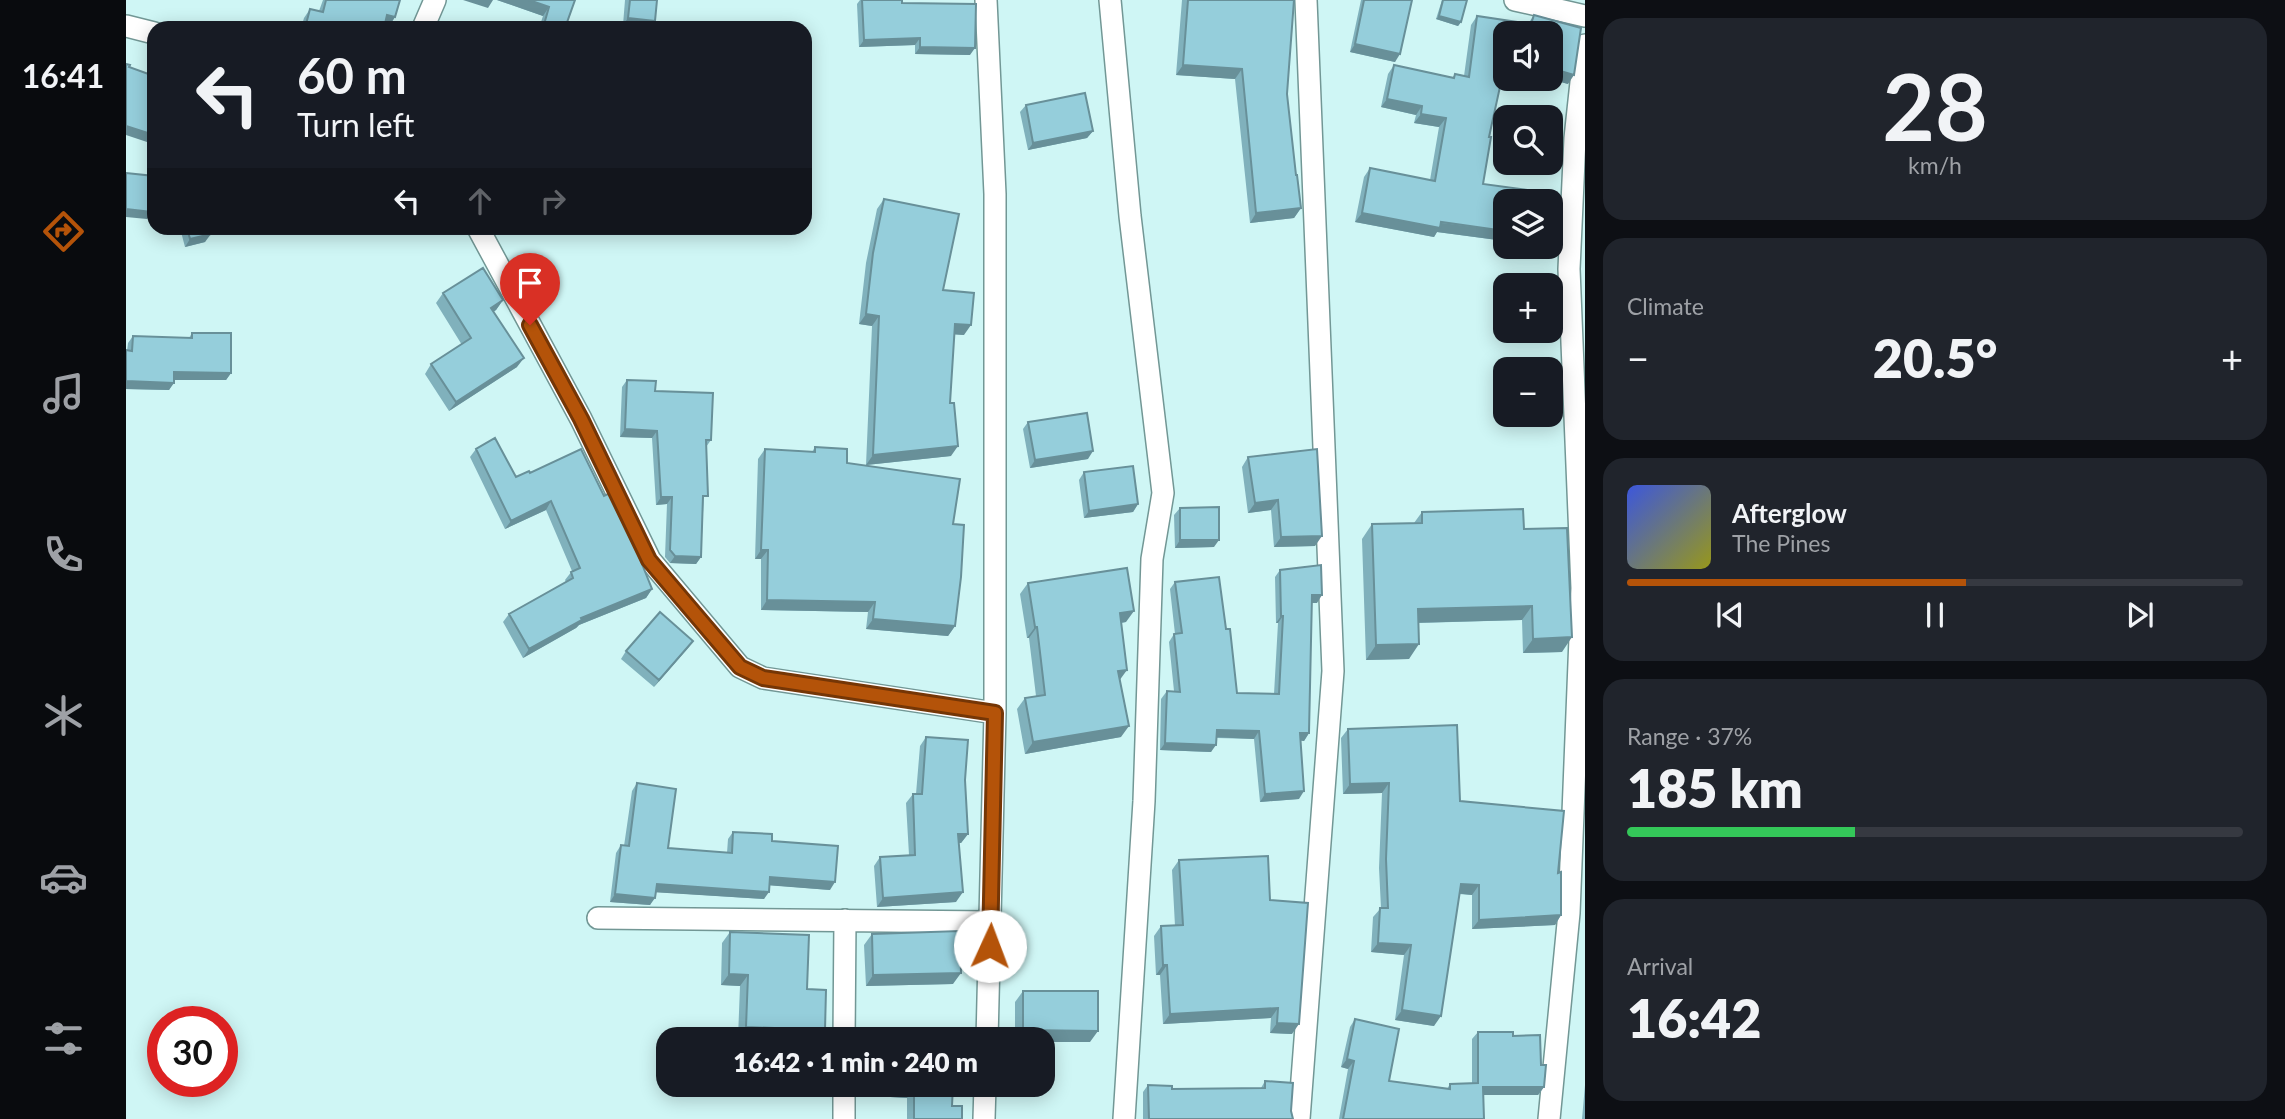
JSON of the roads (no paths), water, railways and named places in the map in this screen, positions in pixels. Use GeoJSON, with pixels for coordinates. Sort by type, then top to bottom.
{"type":"FeatureCollection","features":[{"type":"Feature","properties":{"kind":"street"},"geometry":{"type":"LineString","coordinates":[[426,21],[435,0]]}},
{"type":"Feature","properties":{"kind":"street"},"geometry":{"type":"LineString","coordinates":[[986,0],[995,194],[995,713],[987,1027]]}},
{"type":"Feature","properties":{"kind":"street"},"geometry":{"type":"LineString","coordinates":[[1110,0],[1130,216],[1163,494],[1152,559],[1144,801],[1124,1119]]}},
{"type":"Feature","properties":{"kind":"street"},"geometry":{"type":"LineString","coordinates":[[1300,1119],[1333,671],[1306,0]]}},
{"type":"Feature","properties":{"kind":"street"},"geometry":{"type":"LineString","coordinates":[[1515,0],[1585,16]]}},
{"type":"Feature","properties":{"kind":"street"},"geometry":{"type":"LineString","coordinates":[[126,26],[147,31]]}},
{"type":"Feature","properties":{"kind":"street"},"geometry":{"type":"LineString","coordinates":[[1549,1119],[1569,913],[1582,588],[1569,269],[1575,138],[1585,45]]}},
{"type":"Feature","properties":{"kind":"street"},"geometry":{"type":"LineString","coordinates":[[482,235],[581,419],[649,560],[740,667],[763,678],[995,713]]}},
{"type":"Feature","properties":{"kind":"street"},"geometry":{"type":"LineString","coordinates":[[598,918],[991,922]]}},
{"type":"Feature","properties":{"kind":"street"},"geometry":{"type":"LineString","coordinates":[[844,1027],[845,920]]}},
{"type":"Feature","properties":{"kind":"street"},"geometry":{"type":"LineString","coordinates":[[844,1097],[844,1119]]}},
{"type":"Feature","properties":{"kind":"street"},"geometry":{"type":"LineString","coordinates":[[984,1119],[985,1097]]}}]}
